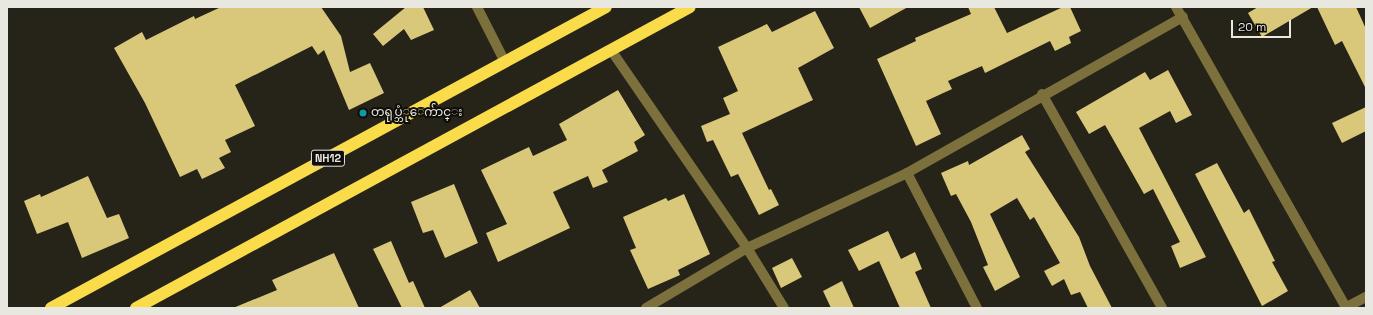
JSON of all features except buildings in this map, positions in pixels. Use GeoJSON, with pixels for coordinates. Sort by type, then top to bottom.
{"type":"FeatureCollection","features":[{"type":"Feature","properties":{"kind":"highway","name":"NH12"},"geometry":{"type":"LineString","coordinates":[[51,308],[606,7]]}},
{"type":"Feature","properties":{"kind":"highway"},"geometry":{"type":"LineString","coordinates":[[136,308],[690,7]]}},
{"type":"Feature","properties":{"kind":"street"},"geometry":{"type":"LineString","coordinates":[[477,7],[505,62]]}},
{"type":"Feature","properties":{"kind":"street"},"geometry":{"type":"LineString","coordinates":[[1176,7],[1346,308],[1366,297]]}},
{"type":"Feature","properties":{"kind":"street"},"geometry":{"type":"LineString","coordinates":[[646,308],[747,248],[907,173],[1042,94],[1183,17]]}},
{"type":"Feature","properties":{"kind":"street"},"geometry":{"type":"LineString","coordinates":[[611,50],[747,248],[784,308]]}},
{"type":"Feature","properties":{"kind":"street"},"geometry":{"type":"LineString","coordinates":[[1042,94],[1162,308]]}},
{"type":"Feature","properties":{"kind":"street"},"geometry":{"type":"LineString","coordinates":[[907,173],[977,308]]}},
{"type":"Feature","properties":{"kind":"place","name":"တရုပ္ဘံုေက်ာင္း"},"geometry":{"type":"Point","coordinates":[363,113]}}]}
